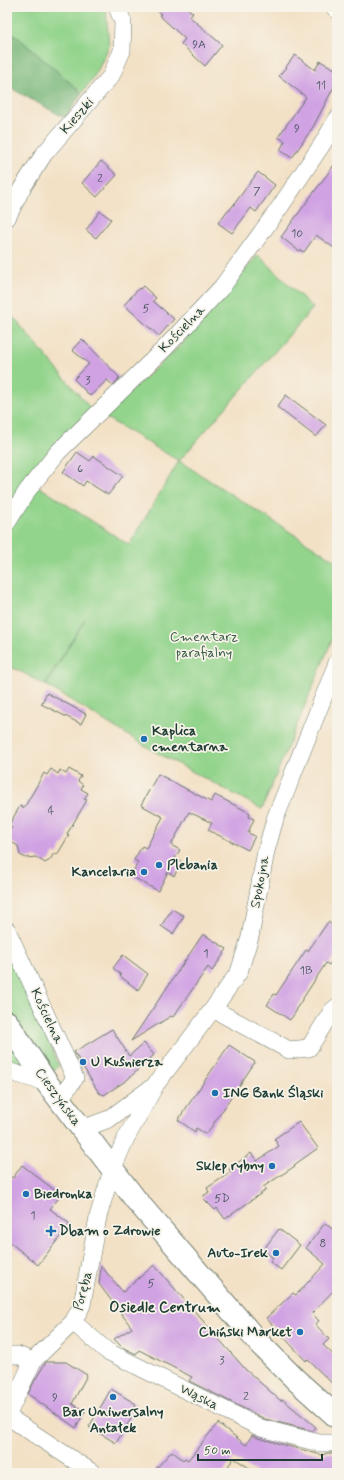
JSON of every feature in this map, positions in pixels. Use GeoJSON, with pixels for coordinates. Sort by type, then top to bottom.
{"type":"FeatureCollection","features":[{"type":"Feature","properties":{"kind":"street","name":"Kieszki"},"geometry":{"type":"LineString","coordinates":[[7,218],[22,188],[44,154],[111,76],[122,51],[123,22],[117,7]]}},
{"type":"Feature","properties":{"kind":"street"},"geometry":{"type":"LineString","coordinates":[[334,7],[337,10]]}},
{"type":"Feature","properties":{"kind":"street","name":"Kościelna"},"geometry":{"type":"LineString","coordinates":[[7,523],[26,491],[58,452],[165,348],[222,287],[280,206],[323,143],[337,119]]}},
{"type":"Feature","properties":{"kind":"street","name":"Spokojna"},"geometry":{"type":"LineString","coordinates":[[112,1170],[126,1138],[156,1084],[239,972],[250,937],[266,851],[275,819],[337,663]]}},
{"type":"Feature","properties":{"kind":"street","name":"Kościelna"},"geometry":{"type":"LineString","coordinates":[[7,930],[75,1078],[59,1100]]}},
{"type":"Feature","properties":{"kind":"street"},"geometry":{"type":"LineString","coordinates":[[213,1009],[289,1050],[309,1048],[332,1011],[337,1006]]}},
{"type":"Feature","properties":{"kind":"street","name":"Cieszyńska"},"geometry":{"type":"LineString","coordinates":[[7,1022],[59,1100],[136,1200],[259,1343],[296,1380],[337,1417]]}},
{"type":"Feature","properties":{"kind":"street"},"geometry":{"type":"LineString","coordinates":[[7,1071],[47,1083]]}},
{"type":"Feature","properties":{"kind":"street","name":"Spokojna"},"geometry":{"type":"LineString","coordinates":[[82,1129],[110,1119],[156,1084]]}},
{"type":"Feature","properties":{"kind":"street","name":"Poręba"},"geometry":{"type":"LineString","coordinates":[[7,1416],[33,1361],[73,1322],[82,1305],[98,1217],[112,1170]]}},
{"type":"Feature","properties":{"kind":"street","name":"Wąska"},"geometry":{"type":"LineString","coordinates":[[73,1322],[107,1351],[261,1428],[319,1443],[337,1443]]}},
{"type":"Feature","properties":{"kind":"street"},"geometry":{"type":"LineString","coordinates":[[7,1355],[17,1355],[33,1361]]}},
{"type":"Feature","properties":{"kind":"street"},"geometry":{"type":"LineString","coordinates":[[7,1416],[94,1473]]}},
{"type":"Feature","properties":{"kind":"green space"},"geometry":{"type":"Polygon","coordinates":[[[7,7],[106,7],[109,46],[97,72],[82,93],[7,28],[7,7]]]}},
{"type":"Feature","properties":{"kind":"green space"},"geometry":{"type":"Polygon","coordinates":[[[7,28],[82,93],[65,118],[7,86],[7,28]]]}},
{"type":"Feature","properties":{"kind":"green space"},"geometry":{"type":"Polygon","coordinates":[[[258,255],[313,308],[179,461],[103,416],[181,345],[258,255]]]}},
{"type":"Feature","properties":{"kind":"green space","name":"Cmentarz parafialny"},"geometry":{"type":"Polygon","coordinates":[[[7,310],[91,409],[24,477],[129,545],[179,461],[337,562],[337,628],[262,809],[152,750],[46,685],[85,619],[45,685],[18,670],[7,666],[7,310]]]}},
{"type":"Feature","properties":{"kind":"green space"},"geometry":{"type":"Polygon","coordinates":[[[7,939],[59,1066],[53,1072],[7,1059],[7,939]]]}},
{"type":"Feature","properties":{"kind":"building"},"geometry":{"type":"Polygon","coordinates":[[[153,7],[186,7],[193,13],[190,17],[222,45],[205,66],[181,44],[185,39],[159,15],[161,14],[153,7]]]}},
{"type":"Feature","properties":{"kind":"building"},"geometry":{"type":"Polygon","coordinates":[[[295,55],[315,70],[320,61],[337,70],[337,81],[313,127],[292,158],[280,150],[285,141],[278,137],[306,97],[279,76],[295,55]]]}},
{"type":"Feature","properties":{"kind":"building"},"geometry":{"type":"Polygon","coordinates":[[[101,161],[117,175],[97,197],[82,183],[101,161]]]}},
{"type":"Feature","properties":{"kind":"building"},"geometry":{"type":"Polygon","coordinates":[[[337,161],[337,250],[316,235],[304,252],[299,251],[281,237],[337,161]]]}},
{"type":"Feature","properties":{"kind":"building"},"geometry":{"type":"Polygon","coordinates":[[[258,172],[275,185],[256,212],[251,208],[232,233],[218,223],[228,210],[229,211],[258,172]]]}},
{"type":"Feature","properties":{"kind":"building"},"geometry":{"type":"Polygon","coordinates":[[[100,211],[111,219],[96,238],[86,230],[100,211]]]}},
{"type":"Feature","properties":{"kind":"building"},"geometry":{"type":"Polygon","coordinates":[[[143,286],[156,298],[153,301],[174,319],[159,336],[124,305],[139,288],[140,289],[143,286]]]}},
{"type":"Feature","properties":{"kind":"building"},"geometry":{"type":"Polygon","coordinates":[[[82,339],[120,378],[113,385],[107,380],[90,396],[74,379],[89,364],[72,350],[82,339]]]}},
{"type":"Feature","properties":{"kind":"building"},"geometry":{"type":"Polygon","coordinates":[[[286,395],[326,425],[316,437],[277,407],[286,395]]]}},
{"type":"Feature","properties":{"kind":"building"},"geometry":{"type":"Polygon","coordinates":[[[77,452],[90,461],[94,456],[123,476],[108,495],[86,481],[83,486],[63,472],[77,452]]]}},
{"type":"Feature","properties":{"kind":"building"},"geometry":{"type":"Polygon","coordinates":[[[47,693],[86,714],[81,724],[41,704],[47,693]]]}},
{"type":"Feature","properties":{"kind":"building"},"geometry":{"type":"Polygon","coordinates":[[[51,769],[58,774],[60,770],[66,774],[69,769],[81,776],[78,781],[83,785],[81,789],[88,793],[84,799],[87,800],[67,834],[69,835],[57,855],[54,853],[50,860],[45,863],[36,857],[26,858],[20,855],[18,846],[7,839],[7,836],[12,827],[9,825],[20,806],[24,808],[44,773],[47,775],[51,769]]]}},
{"type":"Feature","properties":{"kind":"building"},"geometry":{"type":"Polygon","coordinates":[[[158,774],[211,802],[215,795],[250,813],[249,817],[254,819],[248,833],[255,836],[248,850],[208,830],[212,823],[189,812],[171,845],[180,850],[175,858],[182,862],[174,876],[168,872],[158,891],[131,876],[138,862],[134,860],[142,846],[146,848],[163,817],[141,805],[158,774]]]}},
{"type":"Feature","properties":{"kind":"building"},"geometry":{"type":"Polygon","coordinates":[[[172,909],[184,916],[173,934],[161,926],[172,909]]]}},
{"type":"Feature","properties":{"kind":"building"},"geometry":{"type":"Polygon","coordinates":[[[328,922],[337,928],[337,954],[329,965],[326,963],[290,1020],[267,1005],[274,994],[276,995],[306,950],[308,951],[328,922]]]}},
{"type":"Feature","properties":{"kind":"building"},"geometry":{"type":"Polygon","coordinates":[[[203,934],[227,949],[212,971],[208,967],[173,1017],[171,1016],[131,1041],[203,934]]]}},
{"type":"Feature","properties":{"kind":"building"},"geometry":{"type":"Polygon","coordinates":[[[123,955],[148,974],[138,990],[120,976],[121,975],[113,968],[123,955]]]}},
{"type":"Feature","properties":{"kind":"building"},"geometry":{"type":"Polygon","coordinates":[[[112,1029],[129,1056],[144,1043],[154,1055],[127,1080],[104,1095],[99,1093],[74,1052],[112,1029]]]}},
{"type":"Feature","properties":{"kind":"building","name":"ING Bank Śląski"},"geometry":{"type":"Polygon","coordinates":[[[229,1045],[255,1062],[208,1132],[206,1134],[196,1128],[195,1132],[178,1120],[229,1045]]]}},
{"type":"Feature","properties":{"kind":"building"},"geometry":{"type":"Polygon","coordinates":[[[299,1122],[318,1148],[294,1165],[295,1166],[263,1187],[266,1190],[225,1219],[217,1208],[215,1210],[202,1197],[209,1192],[207,1188],[231,1172],[229,1169],[251,1153],[257,1161],[279,1146],[274,1139],[299,1122]]]}},
{"type":"Feature","properties":{"kind":"building"},"geometry":{"type":"Polygon","coordinates":[[[22,1165],[61,1195],[50,1209],[70,1224],[38,1265],[7,1240],[7,1174],[13,1178],[22,1165]]]}},
{"type":"Feature","properties":{"kind":"building"},"geometry":{"type":"Polygon","coordinates":[[[325,1223],[337,1233],[337,1287],[312,1313],[319,1321],[315,1324],[329,1339],[323,1345],[337,1358],[337,1388],[307,1359],[306,1361],[266,1318],[293,1293],[296,1295],[325,1264],[306,1248],[325,1223]]]}},
{"type":"Feature","properties":{"kind":"building"},"geometry":{"type":"Polygon","coordinates":[[[279,1229],[300,1245],[281,1270],[270,1262],[273,1258],[263,1250],[279,1229]]]}},
{"type":"Feature","properties":{"kind":"building"},"geometry":{"type":"Polygon","coordinates":[[[154,1265],[246,1370],[281,1401],[282,1399],[316,1427],[313,1431],[265,1419],[189,1381],[192,1377],[139,1350],[136,1354],[122,1347],[114,1339],[132,1328],[99,1284],[101,1266],[123,1292],[154,1265]]]}},
{"type":"Feature","properties":{"kind":"building"},"geometry":{"type":"Polygon","coordinates":[[[46,1362],[66,1362],[87,1375],[72,1404],[85,1411],[76,1428],[28,1394],[46,1362]]]}},
{"type":"Feature","properties":{"kind":"building"},"geometry":{"type":"Polygon","coordinates":[[[111,1389],[136,1404],[129,1415],[132,1417],[116,1443],[89,1427],[111,1389]]]}},
{"type":"Feature","properties":{"kind":"building"},"geometry":{"type":"Polygon","coordinates":[[[218,1423],[246,1445],[252,1435],[258,1438],[322,1455],[327,1453],[337,1453],[337,1473],[257,1473],[234,1458],[223,1473],[152,1473],[172,1451],[183,1460],[185,1458],[188,1460],[218,1423]]]}},
{"type":"Feature","properties":{"kind":"place","name":"Kaplica cmentarna"},"geometry":{"type":"Point","coordinates":[144,739]}},
{"type":"Feature","properties":{"kind":"place","name":"Plebania"},"geometry":{"type":"Point","coordinates":[159,865]}},
{"type":"Feature","properties":{"kind":"place","name":"Kancelaria"},"geometry":{"type":"Point","coordinates":[144,872]}},
{"type":"Feature","properties":{"kind":"place","name":"U Kuśnierza"},"geometry":{"type":"Point","coordinates":[83,1062]}},
{"type":"Feature","properties":{"kind":"place","name":"ING Bank Śląski"},"geometry":{"type":"Point","coordinates":[215,1093]}},
{"type":"Feature","properties":{"kind":"place","name":"Sklep rybny"},"geometry":{"type":"Point","coordinates":[272,1166]}},
{"type":"Feature","properties":{"kind":"place","name":"Biedronka"},"geometry":{"type":"Point","coordinates":[26,1194]}},
{"type":"Feature","properties":{"kind":"place","name":"Dbam o Zdrowie"},"geometry":{"type":"Point","coordinates":[51,1231]}},
{"type":"Feature","properties":{"kind":"place","name":"Auto-Irek"},"geometry":{"type":"Point","coordinates":[276,1253]}},
{"type":"Feature","properties":{"kind":"place","name":"Chiński Market"},"geometry":{"type":"Point","coordinates":[300,1332]}},
{"type":"Feature","properties":{"kind":"place","name":"Bar Uniwersalny Antałek"},"geometry":{"type":"Point","coordinates":[113,1397]}},
{"type":"Feature","properties":{"kind":"district","name":"Osiedle Centrum"},"geometry":{"type":"Point","coordinates":[165,1308]}}]}
